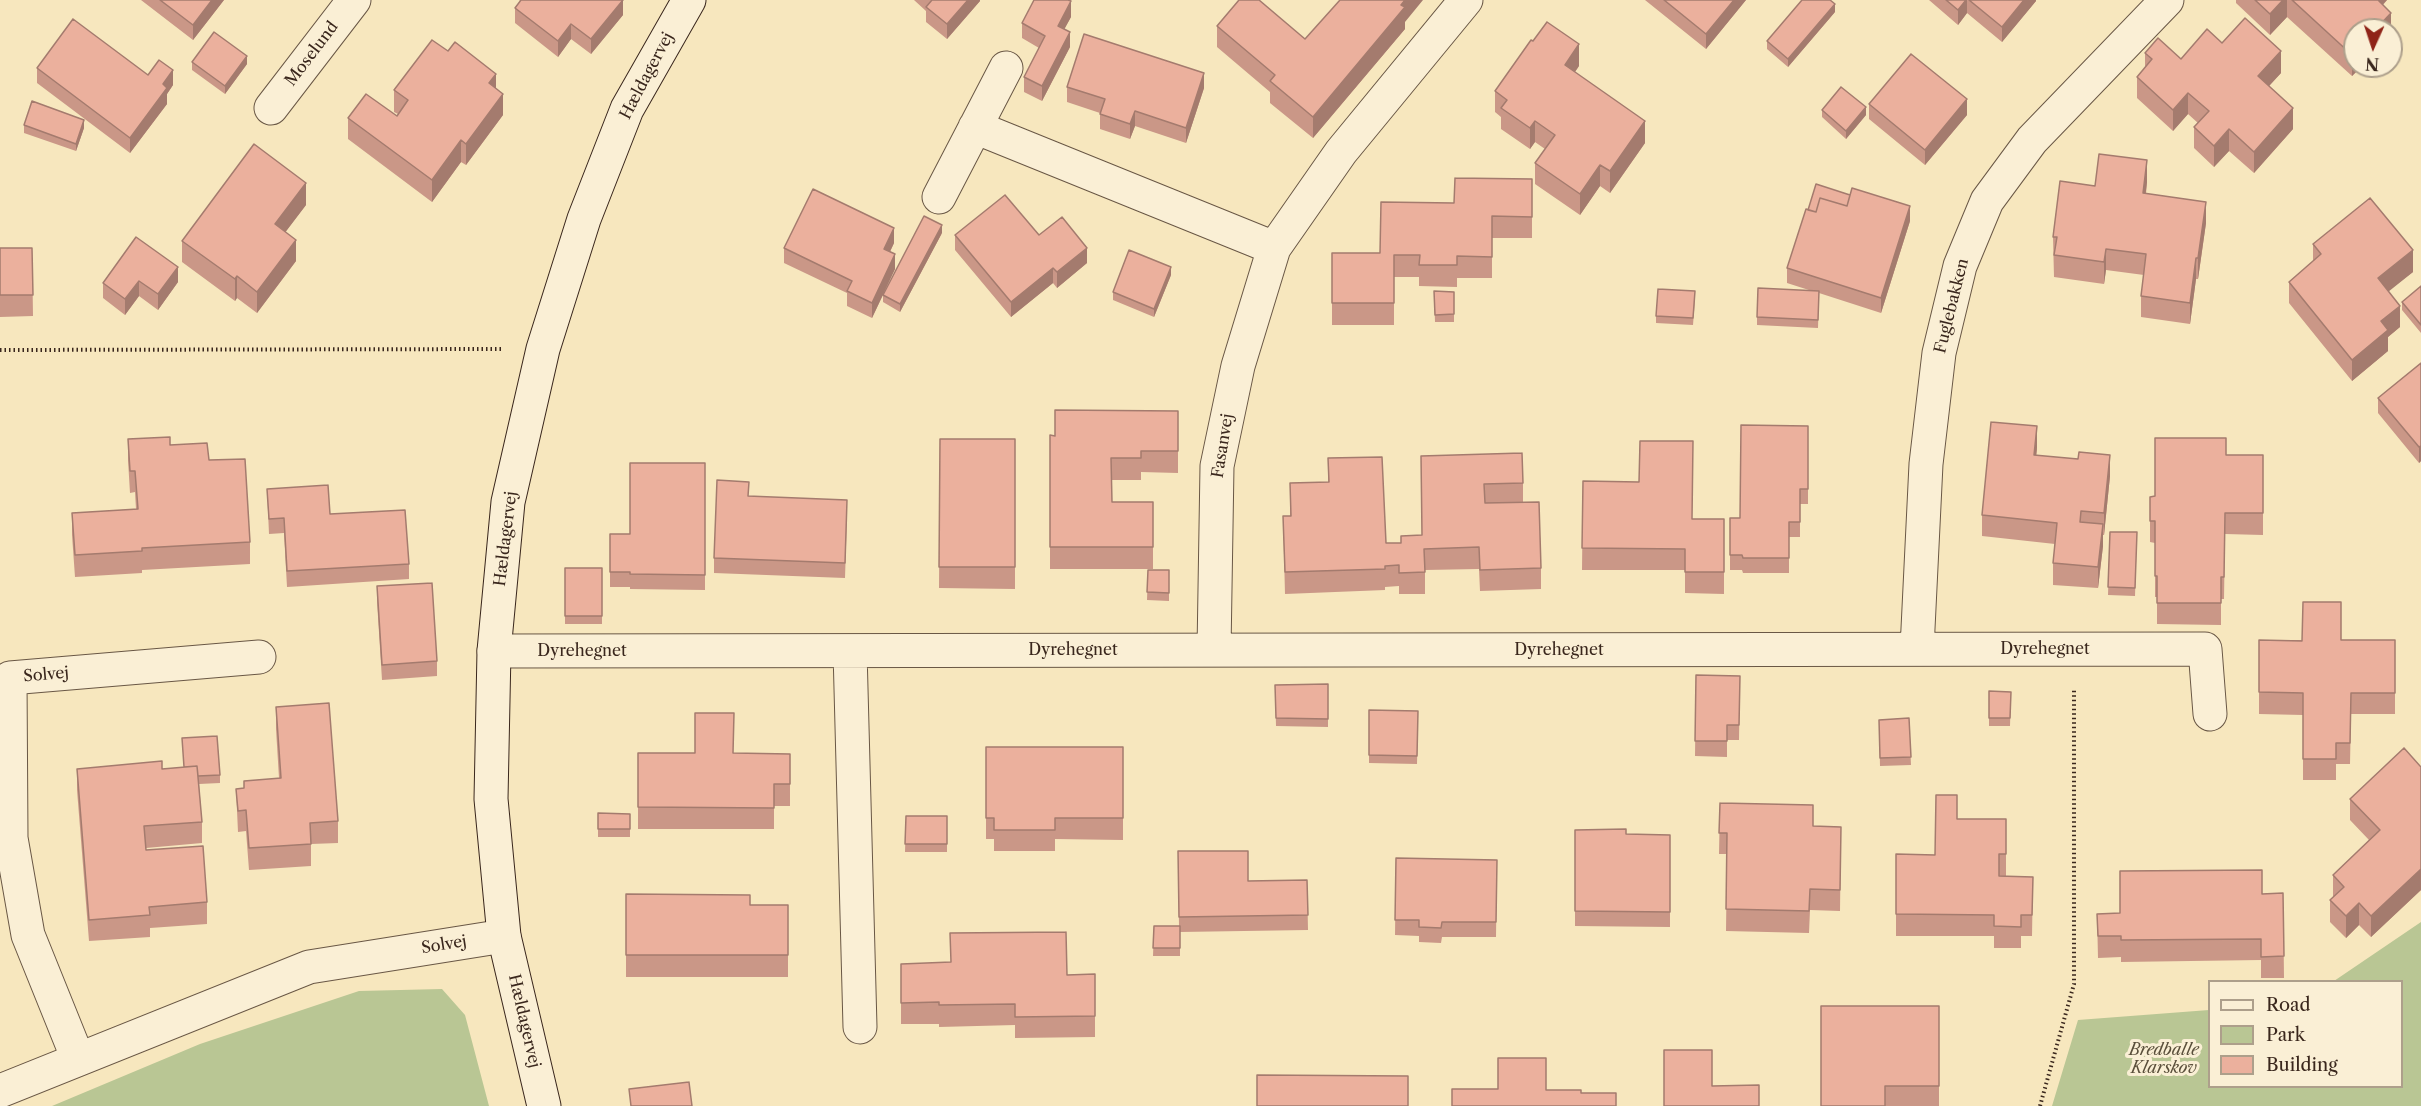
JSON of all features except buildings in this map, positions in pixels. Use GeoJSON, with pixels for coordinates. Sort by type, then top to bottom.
{"type":"FeatureCollection","features":[{"type":"Feature","properties":{"kind":"street","name":"Moselund"},"geometry":{"type":"LineString","coordinates":[[272,108],[354,0]]}},
{"type":"Feature","properties":{"kind":"street","name":"Hældagervej"},"geometry":{"type":"LineString","coordinates":[[544,1106],[504,936],[491,799],[494,651],[508,502],[543,349],[584,219],[627,109],[689,0]]}},
{"type":"Feature","properties":{"kind":"street","name":"Fasanvej"},"geometry":{"type":"LineString","coordinates":[[1214,650],[1217,466],[1238,366],[1274,248],[1341,152],[1466,0]]}},
{"type":"Feature","properties":{"kind":"street","name":"Fuglebakken"},"geometry":{"type":"LineString","coordinates":[[1917,649],[1926,464],[1939,353],[1960,266],[1987,201],[2032,140],[2167,0]]}},
{"type":"Feature","properties":{"kind":"street"},"geometry":{"type":"LineString","coordinates":[[939,197],[1006,68]]}},
{"type":"Feature","properties":{"kind":"street"},"geometry":{"type":"LineString","coordinates":[[975,127],[1274,248]]}},
{"type":"Feature","properties":{"kind":"street","name":"Dyrehegnet"},"geometry":{"type":"LineString","coordinates":[[494,651],[2205,650],[2210,714]]}},
{"type":"Feature","properties":{"kind":"street"},"geometry":{"type":"LineString","coordinates":[[850,651],[860,1027]]}},
{"type":"Feature","properties":{"kind":"street","name":"Solvej"},"geometry":{"type":"LineString","coordinates":[[78,1059],[28,935],[11,838],[10,678],[259,657]]}},
{"type":"Feature","properties":{"kind":"street","name":"Solvej"},"geometry":{"type":"LineString","coordinates":[[0,1091],[309,967],[504,936]]}},
{"type":"Feature","properties":{"kind":"path"},"geometry":{"type":"LineString","coordinates":[[0,350],[543,349]]}},
{"type":"Feature","properties":{"kind":"path"},"geometry":{"type":"LineString","coordinates":[[2040,1106],[2074,984],[2074,649]]}},
{"type":"Feature","properties":{"kind":"green space","name":"Bredballe Klarskov"},"geometry":{"type":"Polygon","coordinates":[[[2421,922],[2421,1106],[2052,1106],[2078,1020],[2208,1010],[2208,1088],[2403,1088],[2403,980],[2335,980],[2421,922]]]}},
{"type":"Feature","properties":{"kind":"green space"},"geometry":{"type":"Polygon","coordinates":[[[442,989],[465,1015],[489,1106],[52,1106],[200,1044],[359,991],[442,989]]]}}]}
